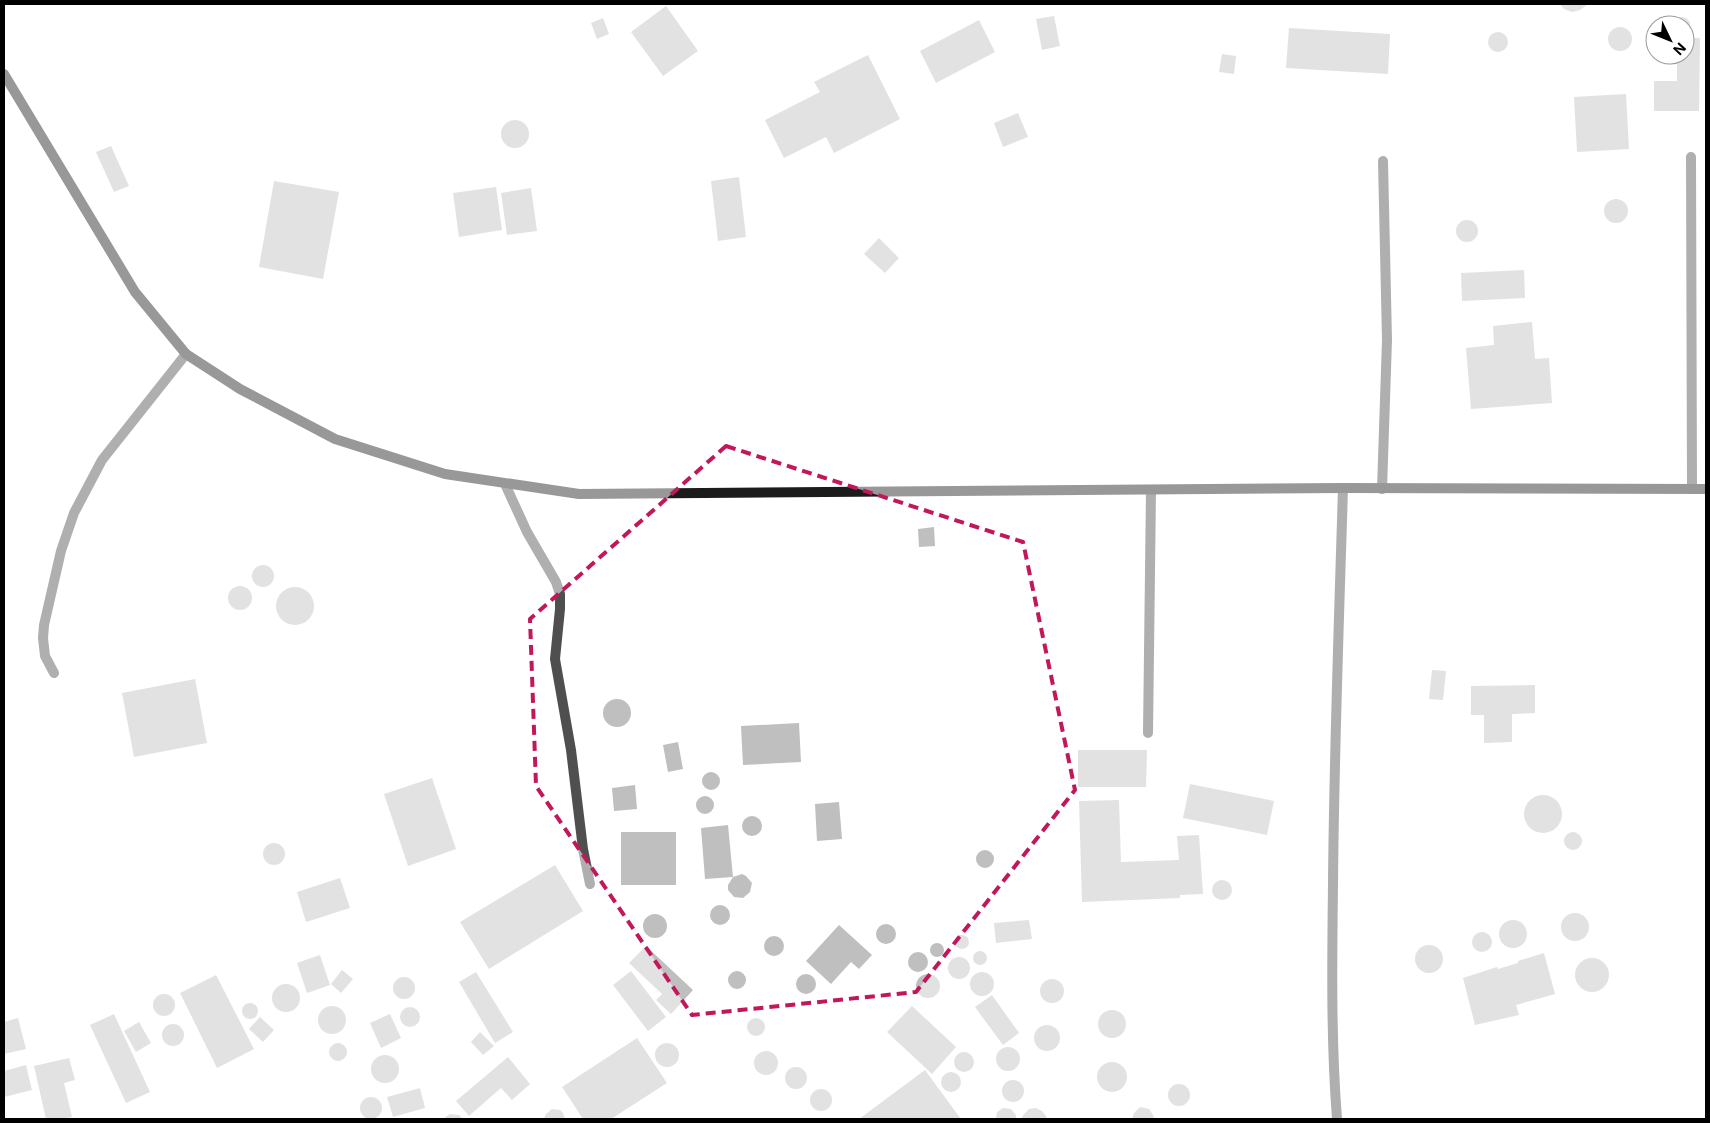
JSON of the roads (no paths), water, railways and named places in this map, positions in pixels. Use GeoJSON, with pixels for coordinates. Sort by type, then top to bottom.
{"type":"FeatureCollection","features":[{"type":"Feature","properties":{"kind":"street"},"geometry":{"type":"LineString","coordinates":[[4,74],[136,292],[186,354],[240,389],[334,439],[445,474],[579,494],[1343,488],[1706,489]]}},
{"type":"Feature","properties":{"kind":"street"},"geometry":{"type":"LineString","coordinates":[[1691,157],[1692,489]]}},
{"type":"Feature","properties":{"kind":"street"},"geometry":{"type":"LineString","coordinates":[[1382,489],[1387,340],[1383,161]]}},
{"type":"Feature","properties":{"kind":"street"},"geometry":{"type":"LineString","coordinates":[[54,673],[45,656],[44,625],[61,552],[74,513],[102,460],[186,354]]}},
{"type":"Feature","properties":{"kind":"street"},"geometry":{"type":"LineString","coordinates":[[505,484],[527,532],[556,582],[560,594],[555,659],[571,750],[583,849],[590,884]]}},
{"type":"Feature","properties":{"kind":"street"},"geometry":{"type":"LineString","coordinates":[[1337,1119],[1334,1082],[1332,992],[1334,768],[1343,488]]}},
{"type":"Feature","properties":{"kind":"street"},"geometry":{"type":"LineString","coordinates":[[1148,733],[1151,490]]}}]}
